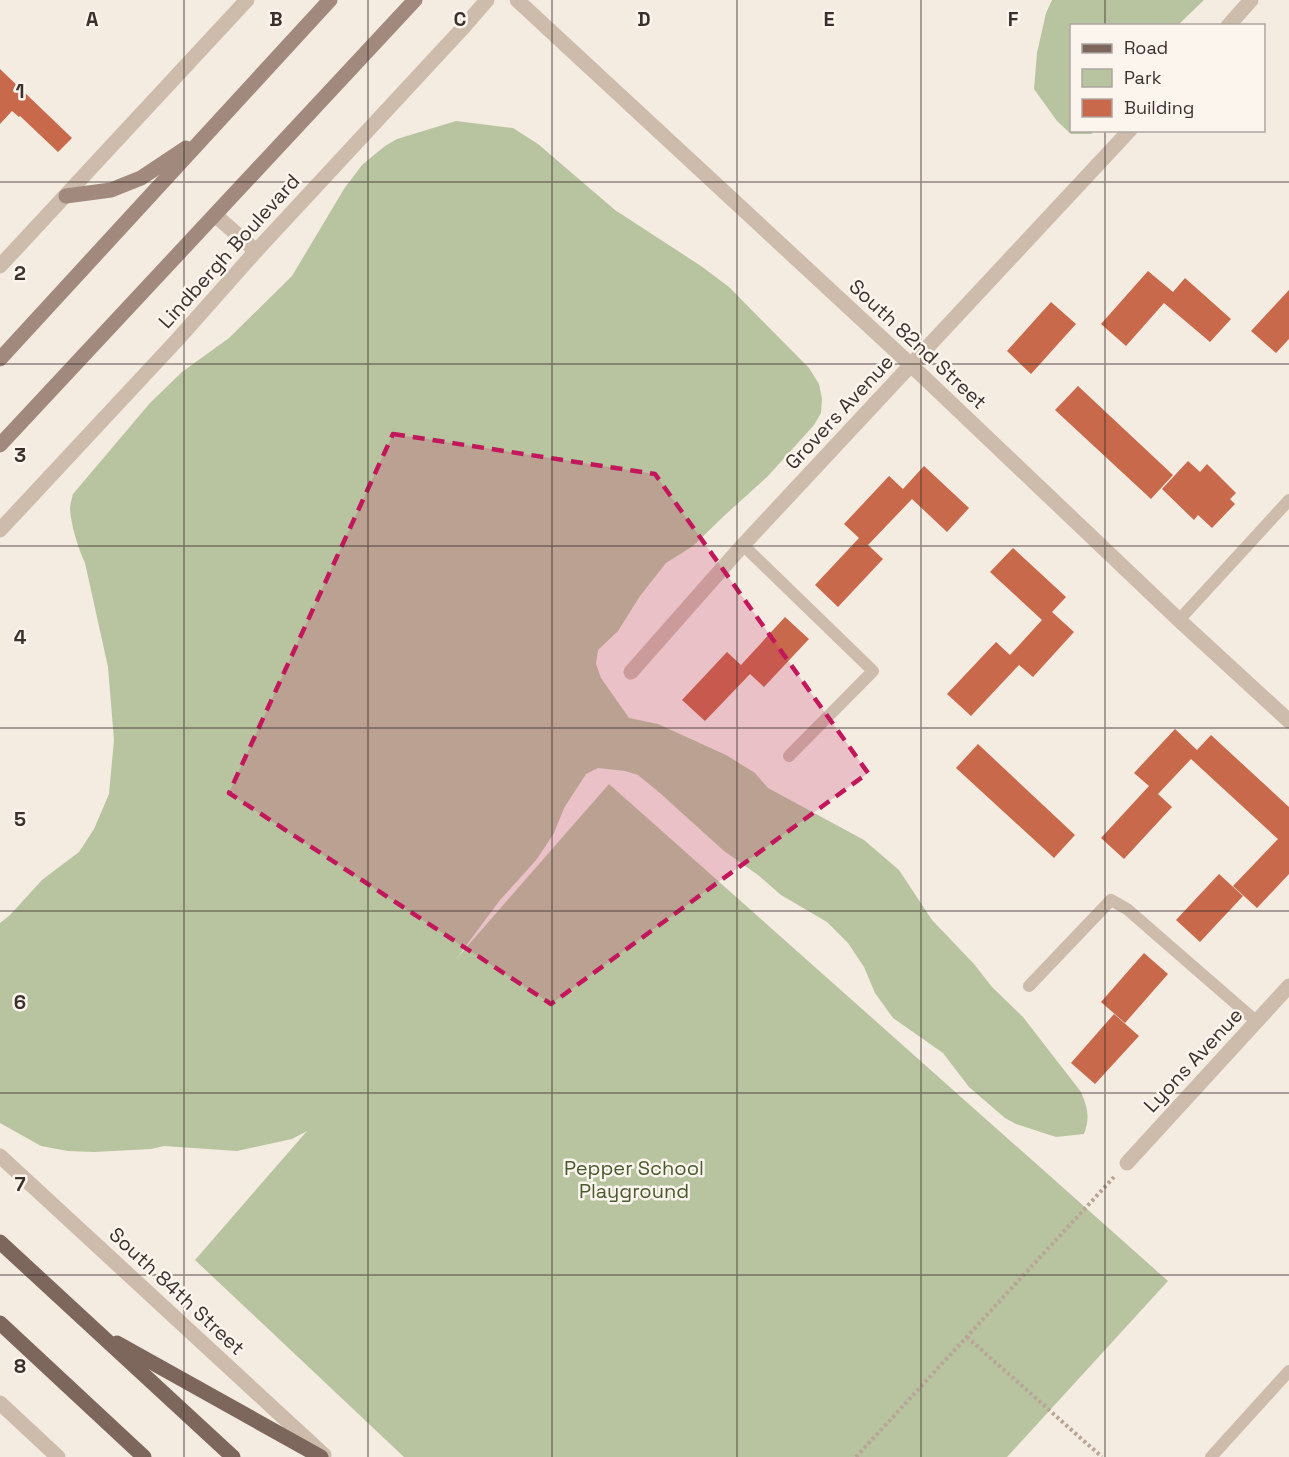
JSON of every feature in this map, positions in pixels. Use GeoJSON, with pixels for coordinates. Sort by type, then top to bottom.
{"type":"FeatureCollection","features":[{"type":"Feature","properties":{"kind":"main road"},"geometry":{"type":"LineString","coordinates":[[0,359],[330,0]]}},
{"type":"Feature","properties":{"kind":"main road","name":"Lindbergh Boulevard"},"geometry":{"type":"LineString","coordinates":[[0,446],[415,0]]}},
{"type":"Feature","properties":{"kind":"main road"},"geometry":{"type":"LineString","coordinates":[[66,196],[111,189],[141,178],[208,132]]}},
{"type":"Feature","properties":{"kind":"main road"},"geometry":{"type":"LineString","coordinates":[[0,1242],[233,1457]]}},
{"type":"Feature","properties":{"kind":"main road"},"geometry":{"type":"LineString","coordinates":[[0,1323],[144,1457]]}},
{"type":"Feature","properties":{"kind":"main road"},"geometry":{"type":"LineString","coordinates":[[95,1330],[321,1457]]}},
{"type":"Feature","properties":{"kind":"street"},"geometry":{"type":"LineString","coordinates":[[0,266],[247,0]]}},
{"type":"Feature","properties":{"kind":"street","name":"Lindbergh Boulevard"},"geometry":{"type":"LineString","coordinates":[[0,530],[487,0]]}},
{"type":"Feature","properties":{"kind":"street","name":"South 82nd Street"},"geometry":{"type":"LineString","coordinates":[[517,0],[911,365],[1179,620],[1289,720]]}},
{"type":"Feature","properties":{"kind":"street"},"geometry":{"type":"LineString","coordinates":[[1230,24],[1251,0]]}},
{"type":"Feature","properties":{"kind":"street","name":"Grovers Avenue"},"geometry":{"type":"LineString","coordinates":[[631,672],[743,545],[1128,132]]}},
{"type":"Feature","properties":{"kind":"street"},"geometry":{"type":"LineString","coordinates":[[215,215],[256,251]]}},
{"type":"Feature","properties":{"kind":"street","name":"Lyons Avenue"},"geometry":{"type":"LineString","coordinates":[[1127,1163],[1289,988]]}},
{"type":"Feature","properties":{"kind":"street","name":"South 84th Street"},"geometry":{"type":"LineString","coordinates":[[0,1156],[326,1457]]}},
{"type":"Feature","properties":{"kind":"street"},"geometry":{"type":"LineString","coordinates":[[0,1403],[58,1457]]}},
{"type":"Feature","properties":{"kind":"lane"},"geometry":{"type":"LineString","coordinates":[[1179,620],[1289,500]]}},
{"type":"Feature","properties":{"kind":"lane"},"geometry":{"type":"LineString","coordinates":[[743,545],[873,671],[789,756]]}},
{"type":"Feature","properties":{"kind":"lane"},"geometry":{"type":"LineString","coordinates":[[1029,986],[1111,900],[1127,909],[1257,1022]]}},
{"type":"Feature","properties":{"kind":"lane"},"geometry":{"type":"LineString","coordinates":[[1211,1457],[1289,1371]]}},
{"type":"Feature","properties":{"kind":"path"},"geometry":{"type":"LineString","coordinates":[[856,1457],[1127,1163]]}},
{"type":"Feature","properties":{"kind":"path"},"geometry":{"type":"LineString","coordinates":[[967,1337],[1102,1457]]}},
{"type":"Feature","properties":{"kind":"highlighted area"},"geometry":{"type":"Polygon","coordinates":[[[393,434],[655,474],[868,773],[551,1004],[229,793],[393,434]]]}},
{"type":"Feature","properties":{"kind":"green space"},"geometry":{"type":"Polygon","coordinates":[[[1052,0],[1204,0],[1179,24],[1070,24],[1070,132],[1094,132],[1091,134],[1071,134],[1057,121],[1034,89],[1037,53],[1046,13],[1052,0]]]}},
{"type":"Feature","properties":{"kind":"green space","name":"Pepper School Playground"},"geometry":{"type":"Polygon","coordinates":[[[456,121],[513,128],[538,144],[615,210],[729,287],[809,368],[819,384],[822,399],[821,413],[814,425],[768,476],[693,546],[666,563],[640,596],[618,631],[598,650],[596,664],[601,678],[629,718],[658,724],[726,755],[755,773],[768,788],[864,840],[899,870],[932,920],[974,964],[992,987],[1023,1017],[1081,1092],[1087,1113],[1086,1128],[1084,1134],[1056,1137],[1005,1118],[969,1087],[943,1053],[893,1018],[875,993],[864,967],[848,943],[827,922],[781,895],[724,851],[638,775],[625,771],[598,768],[586,774],[564,808],[554,833],[537,859],[500,900],[457,958],[609,784],[1168,1281],[1007,1457],[404,1457],[195,1260],[307,1131],[292,1139],[237,1151],[164,1146],[151,1149],[94,1152],[68,1151],[41,1146],[0,1123],[0,923],[42,880],[79,852],[94,829],[109,794],[114,740],[108,667],[85,563],[77,544],[72,522],[70,509],[73,494],[150,403],[182,372],[229,338],[292,276],[344,189],[362,165],[397,139],[456,121]]]}},
{"type":"Feature","properties":{"kind":"building"},"geometry":{"type":"Polygon","coordinates":[[[0,69],[72,138],[58,152],[12,111],[0,124],[0,69]]]}},
{"type":"Feature","properties":{"kind":"building"},"geometry":{"type":"Polygon","coordinates":[[[1148,271],[1173,292],[1185,278],[1231,319],[1210,342],[1164,303],[1126,346],[1101,324],[1148,271]]]}},
{"type":"Feature","properties":{"kind":"building"},"geometry":{"type":"Polygon","coordinates":[[[1289,290],[1289,339],[1276,353],[1251,331],[1289,290]]]}},
{"type":"Feature","properties":{"kind":"building"},"geometry":{"type":"Polygon","coordinates":[[[1051,302],[1076,324],[1031,374],[1007,351],[1051,302]]]}},
{"type":"Feature","properties":{"kind":"building"},"geometry":{"type":"Polygon","coordinates":[[[1078,386],[1173,475],[1151,499],[1055,410],[1078,386]]]}},
{"type":"Feature","properties":{"kind":"building"},"geometry":{"type":"Polygon","coordinates":[[[1188,461],[1200,472],[1207,464],[1236,493],[1230,499],[1235,504],[1212,528],[1198,515],[1194,520],[1162,489],[1188,461]]]}},
{"type":"Feature","properties":{"kind":"building"},"geometry":{"type":"Polygon","coordinates":[[[924,466],[969,508],[947,532],[912,499],[868,545],[883,559],[838,607],[815,585],[859,538],[844,524],[889,476],[903,489],[924,466]]]}},
{"type":"Feature","properties":{"kind":"building"},"geometry":{"type":"Polygon","coordinates":[[[1013,548],[1066,597],[1052,612],[1074,632],[1033,677],[1019,665],[971,716],[947,694],[996,642],[1010,655],[1042,620],[990,572],[1013,548]]]}},
{"type":"Feature","properties":{"kind":"building"},"geometry":{"type":"Polygon","coordinates":[[[785,617],[809,639],[764,687],[750,674],[705,721],[682,700],[727,652],[741,665],[785,617]]]}},
{"type":"Feature","properties":{"kind":"building"},"geometry":{"type":"Polygon","coordinates":[[[1175,729],[1197,750],[1211,735],[1289,807],[1289,874],[1257,908],[1233,886],[1278,839],[1191,759],[1158,794],[1172,807],[1124,859],[1101,838],[1149,786],[1134,773],[1175,729]]]}},
{"type":"Feature","properties":{"kind":"building"},"geometry":{"type":"Polygon","coordinates":[[[978,744],[1075,835],[1054,858],[956,768],[978,744]]]}},
{"type":"Feature","properties":{"kind":"building"},"geometry":{"type":"Polygon","coordinates":[[[1219,874],[1243,896],[1200,942],[1176,920],[1219,874]]]}},
{"type":"Feature","properties":{"kind":"building"},"geometry":{"type":"Polygon","coordinates":[[[1144,953],[1168,974],[1125,1023],[1101,1002],[1144,953]]]}},
{"type":"Feature","properties":{"kind":"building"},"geometry":{"type":"Polygon","coordinates":[[[1114,1014],[1139,1036],[1095,1084],[1071,1063],[1114,1014]]]}}]}
